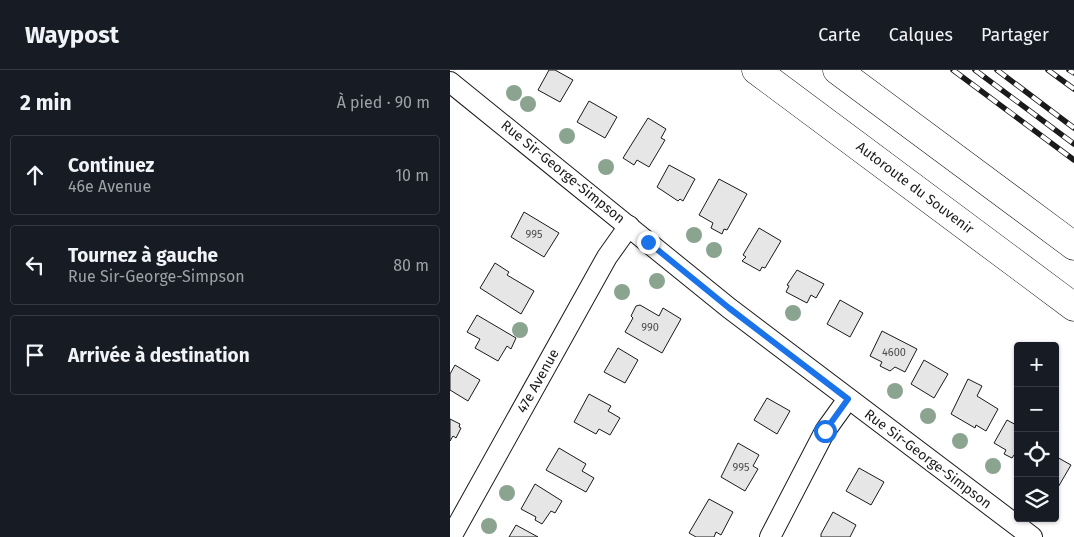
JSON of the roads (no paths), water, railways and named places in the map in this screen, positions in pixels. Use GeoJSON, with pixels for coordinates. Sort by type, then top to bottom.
{"type":"FeatureCollection","features":[{"type":"Feature","properties":{"kind":"highway","name":"Autoroute du Souvenir"},"geometry":{"type":"LineString","coordinates":[[756,70],[1074,307]]}},
{"type":"Feature","properties":{"kind":"highway"},"geometry":{"type":"LineString","coordinates":[[837,70],[1074,246]]}},
{"type":"Feature","properties":{"kind":"street","name":"Rue Sir-George-Simpson"},"geometry":{"type":"LineString","coordinates":[[450,82],[729,308],[1032,537]]}},
{"type":"Feature","properties":{"kind":"street","name":"47e Avenue"},"geometry":{"type":"LineString","coordinates":[[451,537],[607,257],[629,226]]}},
{"type":"Feature","properties":{"kind":"street"},"geometry":{"type":"LineString","coordinates":[[770,537],[825,431],[848,399]]}},
{"type":"Feature","properties":{"kind":"railway"},"geometry":{"type":"LineString","coordinates":[[953,70],[1074,160]]}},
{"type":"Feature","properties":{"kind":"railway"},"geometry":{"type":"LineString","coordinates":[[975,70],[1074,144]]}},
{"type":"Feature","properties":{"kind":"railway"},"geometry":{"type":"LineString","coordinates":[[997,70],[1074,128]]}},
{"type":"Feature","properties":{"kind":"railway"},"geometry":{"type":"LineString","coordinates":[[1048,70],[1074,89]]}},
{"type":"Feature","properties":{"kind":"railway"},"geometry":{"type":"LineString","coordinates":[[1069,70],[1074,73]]}}]}
